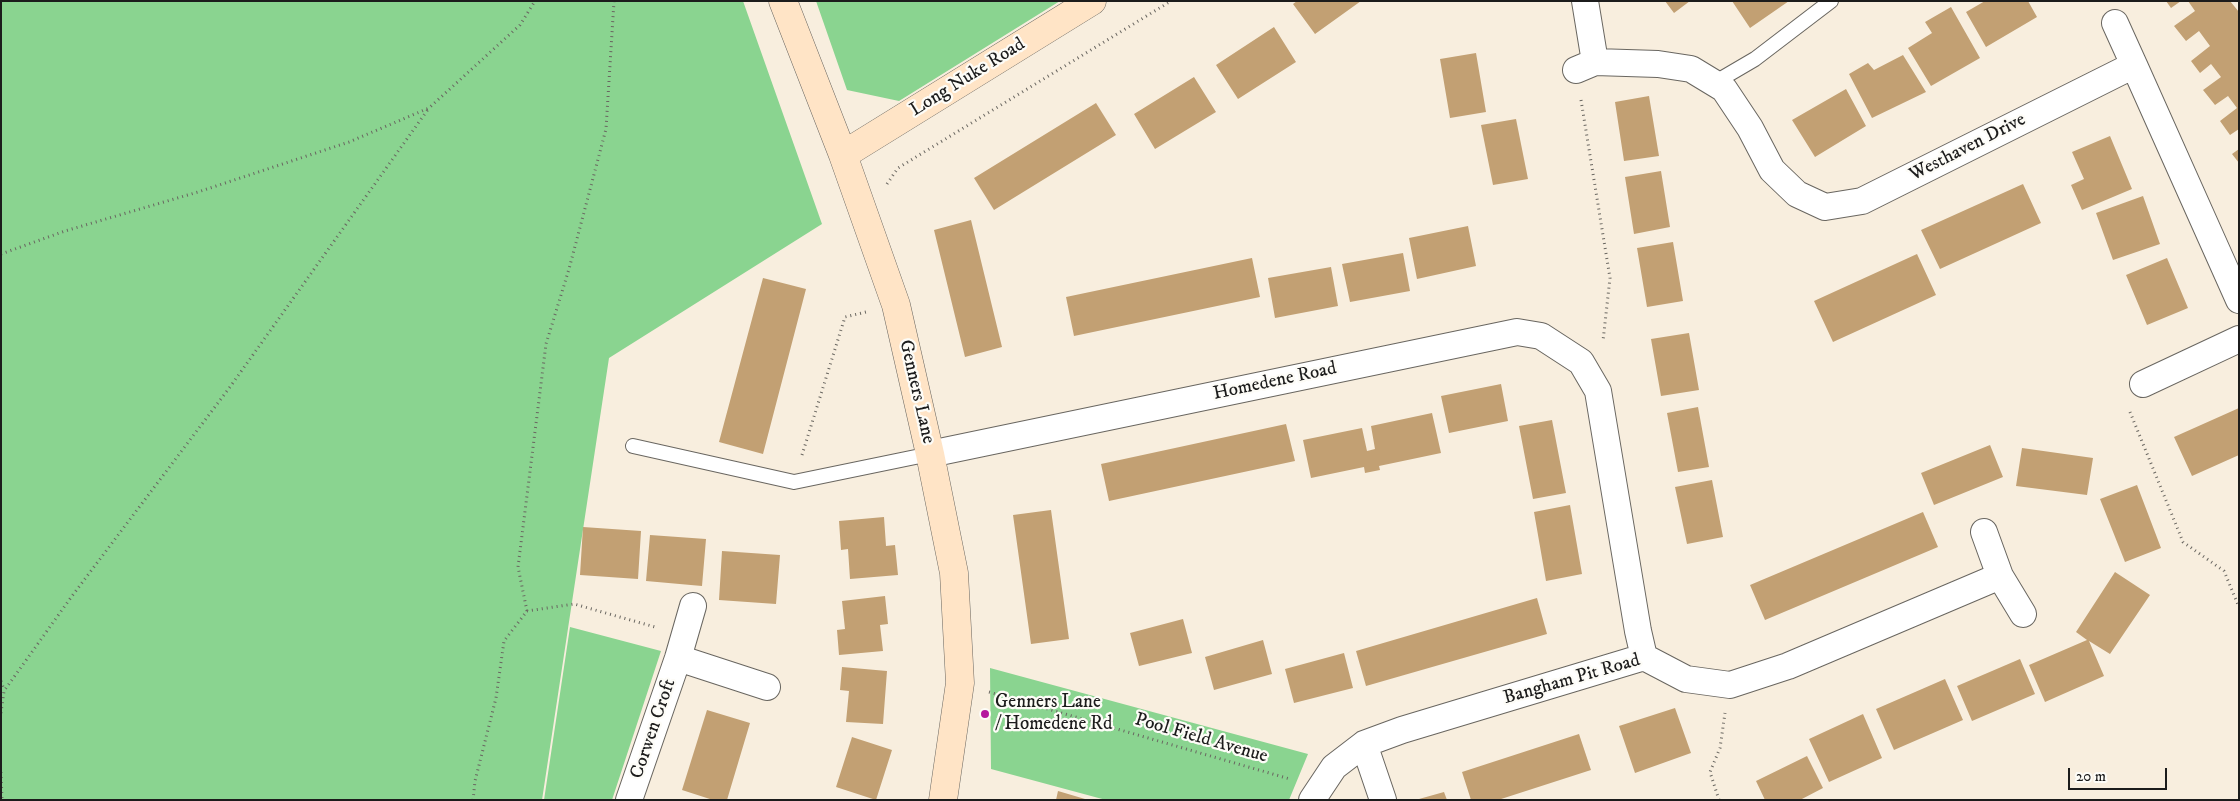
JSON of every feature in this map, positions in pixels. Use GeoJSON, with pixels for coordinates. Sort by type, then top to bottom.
{"type":"FeatureCollection","features":[{"type":"Feature","properties":{"kind":"street","name":"Genners Lane"},"geometry":{"type":"LineString","coordinates":[[783,1],[843,155],[896,305],[930,454],[954,573],[960,683],[943,800]]}},
{"type":"Feature","properties":{"kind":"street","name":"Long Nuke Road"},"geometry":{"type":"LineString","coordinates":[[843,155],[1092,1]]}},
{"type":"Feature","properties":{"kind":"street"},"geometry":{"type":"LineString","coordinates":[[1584,1],[1586,66],[1658,64],[1691,69],[1714,84]]}},
{"type":"Feature","properties":{"kind":"street"},"geometry":{"type":"LineString","coordinates":[[2115,24],[2239,300]]}},
{"type":"Feature","properties":{"kind":"street","name":"Westhaven Drive"},"geometry":{"type":"LineString","coordinates":[[1714,84],[1724,89],[1745,120],[1772,170],[1797,194],[1825,207],[1862,201],[2134,65]]}},
{"type":"Feature","properties":{"kind":"street","name":"Homedene Road"},"geometry":{"type":"LineString","coordinates":[[930,454],[1517,332],[1542,336],[1582,362],[1598,391],[1644,657]]}},
{"type":"Feature","properties":{"kind":"street"},"geometry":{"type":"LineString","coordinates":[[2143,384],[2239,339]]}},
{"type":"Feature","properties":{"kind":"street"},"geometry":{"type":"LineString","coordinates":[[1984,532],[2000,576],[2023,614]]}},
{"type":"Feature","properties":{"kind":"street","name":"Bangham Pit Road"},"geometry":{"type":"LineString","coordinates":[[1316,794],[1334,767],[1364,744],[1644,657],[1686,679],[1730,685],[1788,666],[2000,576]]}},
{"type":"Feature","properties":{"kind":"street","name":"Corwen Croft"},"geometry":{"type":"LineString","coordinates":[[629,800],[693,606]]}},
{"type":"Feature","properties":{"kind":"street","name":"Corwen Croft"},"geometry":{"type":"LineString","coordinates":[[681,647],[767,687]]}},
{"type":"Feature","properties":{"kind":"street"},"geometry":{"type":"LineString","coordinates":[[1364,744],[1383,800]]}},
{"type":"Feature","properties":{"kind":"lane"},"geometry":{"type":"LineString","coordinates":[[1714,84],[1755,59],[1832,1]]}},
{"type":"Feature","properties":{"kind":"lane"},"geometry":{"type":"LineString","coordinates":[[633,446],[794,482],[930,454]]}},
{"type":"Feature","properties":{"kind":"path"},"geometry":{"type":"LineString","coordinates":[[4,691],[72,596],[230,387],[428,108],[520,24],[534,1]]}},
{"type":"Feature","properties":{"kind":"path"},"geometry":{"type":"LineString","coordinates":[[526,611],[518,567],[546,344],[569,269],[606,129],[614,1]]}},
{"type":"Feature","properties":{"kind":"path"},"geometry":{"type":"LineString","coordinates":[[865,215],[898,168],[1171,1]]}},
{"type":"Feature","properties":{"kind":"path"},"geometry":{"type":"LineString","coordinates":[[1,254],[65,231],[198,192],[349,142],[428,108]]}},
{"type":"Feature","properties":{"kind":"path"},"geometry":{"type":"LineString","coordinates":[[1584,119],[1610,278],[1603,344]]}},
{"type":"Feature","properties":{"kind":"path"},"geometry":{"type":"LineString","coordinates":[[794,482],[845,318],[896,305]]}},
{"type":"Feature","properties":{"kind":"path"},"geometry":{"type":"LineString","coordinates":[[2143,384],[2123,394],[2183,542],[2224,571],[2239,607]]}},
{"type":"Feature","properties":{"kind":"path"},"geometry":{"type":"LineString","coordinates":[[474,800],[475,781],[496,698],[504,641],[526,611],[574,604],[681,647]]}},
{"type":"Feature","properties":{"kind":"path"},"geometry":{"type":"LineString","coordinates":[[1,681],[4,691],[1,713]]}},
{"type":"Feature","properties":{"kind":"path","name":"Pool Field Avenue"},"geometry":{"type":"LineString","coordinates":[[960,683],[1316,794]]}},
{"type":"Feature","properties":{"kind":"path"},"geometry":{"type":"LineString","coordinates":[[1719,800],[1710,772],[1720,748]]}},
{"type":"Feature","properties":{"kind":"path"},"geometry":{"type":"LineString","coordinates":[[1,772],[2,800]]}},
{"type":"Feature","properties":{"kind":"green space"},"geometry":{"type":"Polygon","coordinates":[[[1,1],[743,1],[822,224],[609,358],[542,800],[1,800],[1,1]]]}},
{"type":"Feature","properties":{"kind":"green space"},"geometry":{"type":"Polygon","coordinates":[[[816,1],[1060,1],[899,101],[847,90],[816,1]]]}},
{"type":"Feature","properties":{"kind":"green space"},"geometry":{"type":"Polygon","coordinates":[[[570,627],[661,651],[612,800],[544,800],[570,627]]]}},
{"type":"Feature","properties":{"kind":"green space"},"geometry":{"type":"Polygon","coordinates":[[[990,668],[1308,754],[1289,800],[1106,800],[991,769],[990,668]]]}},
{"type":"Feature","properties":{"kind":"building"},"geometry":{"type":"Polygon","coordinates":[[[1297,1],[1361,1],[1315,34],[1293,4],[1297,1]]]}},
{"type":"Feature","properties":{"kind":"building"},"geometry":{"type":"Polygon","coordinates":[[[1665,1],[1690,1],[1674,13],[1665,1]]]}},
{"type":"Feature","properties":{"kind":"building"},"geometry":{"type":"Polygon","coordinates":[[[1732,1],[1789,1],[1750,28],[1732,1]]]}},
{"type":"Feature","properties":{"kind":"building"},"geometry":{"type":"Polygon","coordinates":[[[1985,1],[2028,1],[2037,17],[1986,47],[1966,12],[1985,1]]]}},
{"type":"Feature","properties":{"kind":"building"},"geometry":{"type":"Polygon","coordinates":[[[2166,1],[2181,1],[2171,8],[2166,1]]]}},
{"type":"Feature","properties":{"kind":"building"},"geometry":{"type":"Polygon","coordinates":[[[2188,1],[2230,1],[2239,12],[2239,129],[2230,135],[2220,121],[2237,108],[2228,96],[2215,105],[2203,90],[2221,77],[2211,64],[2200,73],[2191,61],[2210,46],[2199,31],[2186,41],[2174,26],[2195,11],[2188,1]]]}},
{"type":"Feature","properties":{"kind":"building"},"geometry":{"type":"Polygon","coordinates":[[[1951,7],[1980,58],[1931,86],[1908,48],[1932,33],[1925,22],[1951,7]]]}},
{"type":"Feature","properties":{"kind":"building"},"geometry":{"type":"Polygon","coordinates":[[[1274,27],[1296,62],[1238,99],[1216,65],[1274,27]]]}},
{"type":"Feature","properties":{"kind":"building"},"geometry":{"type":"Polygon","coordinates":[[[1476,53],[1486,112],[1450,118],[1440,59],[1476,53]]]}},
{"type":"Feature","properties":{"kind":"building"},"geometry":{"type":"Polygon","coordinates":[[[1903,55],[1926,92],[1872,118],[1849,74],[1868,63],[1874,70],[1903,55]]]}},
{"type":"Feature","properties":{"kind":"building"},"geometry":{"type":"Polygon","coordinates":[[[1194,77],[1216,112],[1155,149],[1134,114],[1194,77]]]}},
{"type":"Feature","properties":{"kind":"building"},"geometry":{"type":"Polygon","coordinates":[[[1846,89],[1866,126],[1815,157],[1792,120],[1846,89]]]}},
{"type":"Feature","properties":{"kind":"building"},"geometry":{"type":"Polygon","coordinates":[[[1649,96],[1659,156],[1624,161],[1615,102],[1649,96]]]}},
{"type":"Feature","properties":{"kind":"building"},"geometry":{"type":"Polygon","coordinates":[[[1096,103],[1116,135],[994,210],[974,178],[1096,103]]]}},
{"type":"Feature","properties":{"kind":"building"},"geometry":{"type":"Polygon","coordinates":[[[1516,119],[1528,179],[1493,185],[1481,125],[1516,119]]]}},
{"type":"Feature","properties":{"kind":"building"},"geometry":{"type":"Polygon","coordinates":[[[2110,136],[2132,189],[2082,210],[2071,185],[2084,179],[2072,152],[2110,136]]]}},
{"type":"Feature","properties":{"kind":"building"},"geometry":{"type":"Polygon","coordinates":[[[2239,149],[2239,163],[2232,154],[2239,149]]]}},
{"type":"Feature","properties":{"kind":"building"},"geometry":{"type":"Polygon","coordinates":[[[1661,171],[1670,227],[1634,234],[1625,177],[1661,171]]]}},
{"type":"Feature","properties":{"kind":"building"},"geometry":{"type":"Polygon","coordinates":[[[2023,184],[2041,223],[1940,269],[1921,230],[2023,184]]]}},
{"type":"Feature","properties":{"kind":"building"},"geometry":{"type":"Polygon","coordinates":[[[2143,196],[2160,244],[2113,260],[2096,213],[2143,196]]]}},
{"type":"Feature","properties":{"kind":"building"},"geometry":{"type":"Polygon","coordinates":[[[971,220],[1002,347],[965,357],[934,230],[971,220]]]}},
{"type":"Feature","properties":{"kind":"building"},"geometry":{"type":"Polygon","coordinates":[[[1468,226],[1476,266],[1417,279],[1409,238],[1468,226]]]}},
{"type":"Feature","properties":{"kind":"building"},"geometry":{"type":"Polygon","coordinates":[[[1673,242],[1683,301],[1647,307],[1637,248],[1673,242]]]}},
{"type":"Feature","properties":{"kind":"building"},"geometry":{"type":"Polygon","coordinates":[[[1403,253],[1410,291],[1350,302],[1342,264],[1403,253]]]}},
{"type":"Feature","properties":{"kind":"building"},"geometry":{"type":"Polygon","coordinates":[[[1917,254],[1936,295],[1833,342],[1814,301],[1917,254]]]}},
{"type":"Feature","properties":{"kind":"building"},"geometry":{"type":"Polygon","coordinates":[[[1252,258],[1260,297],[1074,336],[1066,297],[1252,258]]]}},
{"type":"Feature","properties":{"kind":"building"},"geometry":{"type":"Polygon","coordinates":[[[2167,258],[2188,308],[2147,325],[2126,275],[2167,258]]]}},
{"type":"Feature","properties":{"kind":"building"},"geometry":{"type":"Polygon","coordinates":[[[1331,267],[1338,306],[1275,318],[1268,278],[1331,267]]]}},
{"type":"Feature","properties":{"kind":"building"},"geometry":{"type":"Polygon","coordinates":[[[763,278],[806,289],[763,454],[719,442],[763,278]]]}},
{"type":"Feature","properties":{"kind":"building"},"geometry":{"type":"Polygon","coordinates":[[[1689,333],[1699,390],[1661,396],[1651,339],[1689,333]]]}},
{"type":"Feature","properties":{"kind":"building"},"geometry":{"type":"Polygon","coordinates":[[[1501,384],[1508,421],[1449,433],[1441,396],[1501,384]]]}},
{"type":"Feature","properties":{"kind":"building"},"geometry":{"type":"Polygon","coordinates":[[[1698,407],[1709,467],[1678,472],[1667,413],[1698,407]]]}},
{"type":"Feature","properties":{"kind":"building"},"geometry":{"type":"Polygon","coordinates":[[[2239,408],[2239,455],[2192,476],[2174,437],[2239,408]]]}},
{"type":"Feature","properties":{"kind":"building"},"geometry":{"type":"Polygon","coordinates":[[[1432,413],[1441,453],[1379,466],[1380,470],[1365,473],[1364,467],[1311,478],[1303,440],[1362,428],[1367,451],[1375,449],[1371,426],[1432,413]]]}},
{"type":"Feature","properties":{"kind":"building"},"geometry":{"type":"Polygon","coordinates":[[[1552,420],[1566,493],[1533,499],[1519,426],[1552,420]]]}},
{"type":"Feature","properties":{"kind":"building"},"geometry":{"type":"Polygon","coordinates":[[[1286,424],[1295,461],[1109,501],[1101,464],[1286,424]]]}},
{"type":"Feature","properties":{"kind":"building"},"geometry":{"type":"Polygon","coordinates":[[[1990,445],[2003,477],[1934,505],[1921,473],[1990,445]]]}},
{"type":"Feature","properties":{"kind":"building"},"geometry":{"type":"Polygon","coordinates":[[[2022,448],[2093,458],[2087,495],[2016,486],[2022,448]]]}},
{"type":"Feature","properties":{"kind":"building"},"geometry":{"type":"Polygon","coordinates":[[[1712,480],[1723,537],[1687,544],[1675,487],[1712,480]]]}},
{"type":"Feature","properties":{"kind":"building"},"geometry":{"type":"Polygon","coordinates":[[[2137,485],[2161,548],[2125,562],[2100,499],[2137,485]]]}},
{"type":"Feature","properties":{"kind":"building"},"geometry":{"type":"Polygon","coordinates":[[[1570,505],[1582,574],[1546,581],[1534,512],[1570,505]]]}},
{"type":"Feature","properties":{"kind":"building"},"geometry":{"type":"Polygon","coordinates":[[[1051,510],[1069,639],[1031,644],[1013,515],[1051,510]]]}},
{"type":"Feature","properties":{"kind":"building"},"geometry":{"type":"Polygon","coordinates":[[[1923,512],[1938,547],[1765,620],[1750,585],[1923,512]]]}},
{"type":"Feature","properties":{"kind":"building"},"geometry":{"type":"Polygon","coordinates":[[[884,517],[886,546],[895,545],[898,575],[850,579],[848,549],[841,550],[839,521],[884,517]]]}},
{"type":"Feature","properties":{"kind":"building"},"geometry":{"type":"Polygon","coordinates":[[[583,527],[641,531],[638,579],[580,575],[583,527]]]}},
{"type":"Feature","properties":{"kind":"building"},"geometry":{"type":"Polygon","coordinates":[[[650,535],[706,539],[702,586],[646,581],[650,535]]]}},
{"type":"Feature","properties":{"kind":"building"},"geometry":{"type":"Polygon","coordinates":[[[722,551],[780,555],[776,604],[719,600],[722,551]]]}},
{"type":"Feature","properties":{"kind":"building"},"geometry":{"type":"Polygon","coordinates":[[[2115,572],[2150,595],[2110,654],[2089,641],[2104,676],[2045,702],[2029,665],[2087,640],[2076,632],[2115,572]]]}},
{"type":"Feature","properties":{"kind":"building"},"geometry":{"type":"Polygon","coordinates":[[[885,596],[888,624],[880,625],[883,651],[839,655],[837,630],[845,629],[842,601],[885,596]]]}},
{"type":"Feature","properties":{"kind":"building"},"geometry":{"type":"Polygon","coordinates":[[[1537,598],[1547,634],[1366,686],[1356,651],[1537,598]]]}},
{"type":"Feature","properties":{"kind":"building"},"geometry":{"type":"Polygon","coordinates":[[[1183,619],[1192,653],[1139,666],[1130,633],[1183,619]]]}},
{"type":"Feature","properties":{"kind":"building"},"geometry":{"type":"Polygon","coordinates":[[[1263,640],[1272,674],[1214,690],[1205,657],[1263,640]]]}},
{"type":"Feature","properties":{"kind":"building"},"geometry":{"type":"Polygon","coordinates":[[[1344,653],[1353,688],[1294,703],[1285,669],[1344,653]]]}},
{"type":"Feature","properties":{"kind":"building"},"geometry":{"type":"Polygon","coordinates":[[[2020,659],[2035,694],[1972,721],[1957,686],[2020,659]]]}},
{"type":"Feature","properties":{"kind":"building"},"geometry":{"type":"Polygon","coordinates":[[[842,667],[887,671],[883,724],[846,722],[849,691],[840,690],[842,667]]]}},
{"type":"Feature","properties":{"kind":"building"},"geometry":{"type":"Polygon","coordinates":[[[1945,679],[1963,720],[1894,750],[1876,709],[1945,679]]]}},
{"type":"Feature","properties":{"kind":"building"},"geometry":{"type":"Polygon","coordinates":[[[1675,708],[1691,753],[1635,773],[1619,726],[1675,708]]]}},
{"type":"Feature","properties":{"kind":"building"},"geometry":{"type":"Polygon","coordinates":[[[707,710],[750,723],[727,800],[713,800],[682,790],[707,710]]]}},
{"type":"Feature","properties":{"kind":"building"},"geometry":{"type":"Polygon","coordinates":[[[1863,714],[1882,758],[1829,782],[1809,739],[1863,714]]]}},
{"type":"Feature","properties":{"kind":"building"},"geometry":{"type":"Polygon","coordinates":[[[1579,734],[1591,770],[1498,800],[1471,800],[1462,772],[1579,734]]]}},
{"type":"Feature","properties":{"kind":"building"},"geometry":{"type":"Polygon","coordinates":[[[852,737],[892,750],[876,800],[836,787],[852,737]]]}},
{"type":"Feature","properties":{"kind":"building"},"geometry":{"type":"Polygon","coordinates":[[[1807,756],[1823,788],[1800,800],[1765,800],[1756,781],[1807,756]]]}},
{"type":"Feature","properties":{"kind":"building"},"geometry":{"type":"Polygon","coordinates":[[[1058,791],[1085,799],[1085,800],[1056,800],[1058,791]]]}},
{"type":"Feature","properties":{"kind":"building"},"geometry":{"type":"Polygon","coordinates":[[[1444,792],[1447,800],[1419,800],[1419,799],[1444,792]]]}},
{"type":"Feature","properties":{"kind":"place","name":"Genners Lane / Homedene Rd"},"geometry":{"type":"Point","coordinates":[985,714]}}]}
